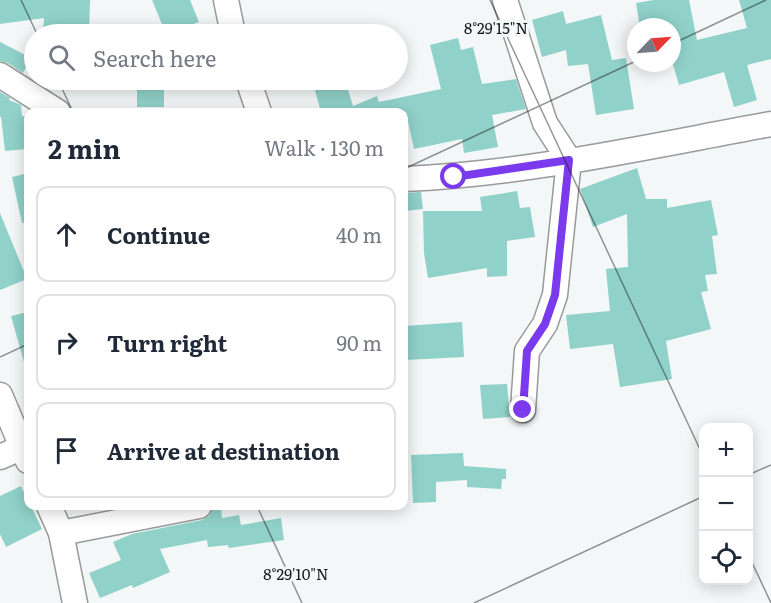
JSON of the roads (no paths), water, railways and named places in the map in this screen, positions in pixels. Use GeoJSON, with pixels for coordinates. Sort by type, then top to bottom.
{"type":"FeatureCollection","features":[{"type":"Feature","properties":{"kind":"street"},"geometry":{"type":"LineString","coordinates":[[226,0],[231,24]]}},
{"type":"Feature","properties":{"kind":"street"},"geometry":{"type":"LineString","coordinates":[[505,0],[545,123],[569,160],[555,295],[545,324],[527,351],[523,410]]}},
{"type":"Feature","properties":{"kind":"street"},"geometry":{"type":"LineString","coordinates":[[0,75],[49,108]]}},
{"type":"Feature","properties":{"kind":"street"},"geometry":{"type":"LineString","coordinates":[[251,90],[258,108]]}},
{"type":"Feature","properties":{"kind":"street"},"geometry":{"type":"LineString","coordinates":[[408,178],[454,177],[569,160],[771,124]]}},
{"type":"Feature","properties":{"kind":"street"},"geometry":{"type":"LineString","coordinates":[[0,395],[24,449]]}},
{"type":"Feature","properties":{"kind":"street"},"geometry":{"type":"LineString","coordinates":[[0,458],[24,454]]}},
{"type":"Feature","properties":{"kind":"street"},"geometry":{"type":"LineString","coordinates":[[50,510],[61,533],[75,603]]}},
{"type":"Feature","properties":{"kind":"street"},"geometry":{"type":"LineString","coordinates":[[61,533],[179,510]]}}]}
